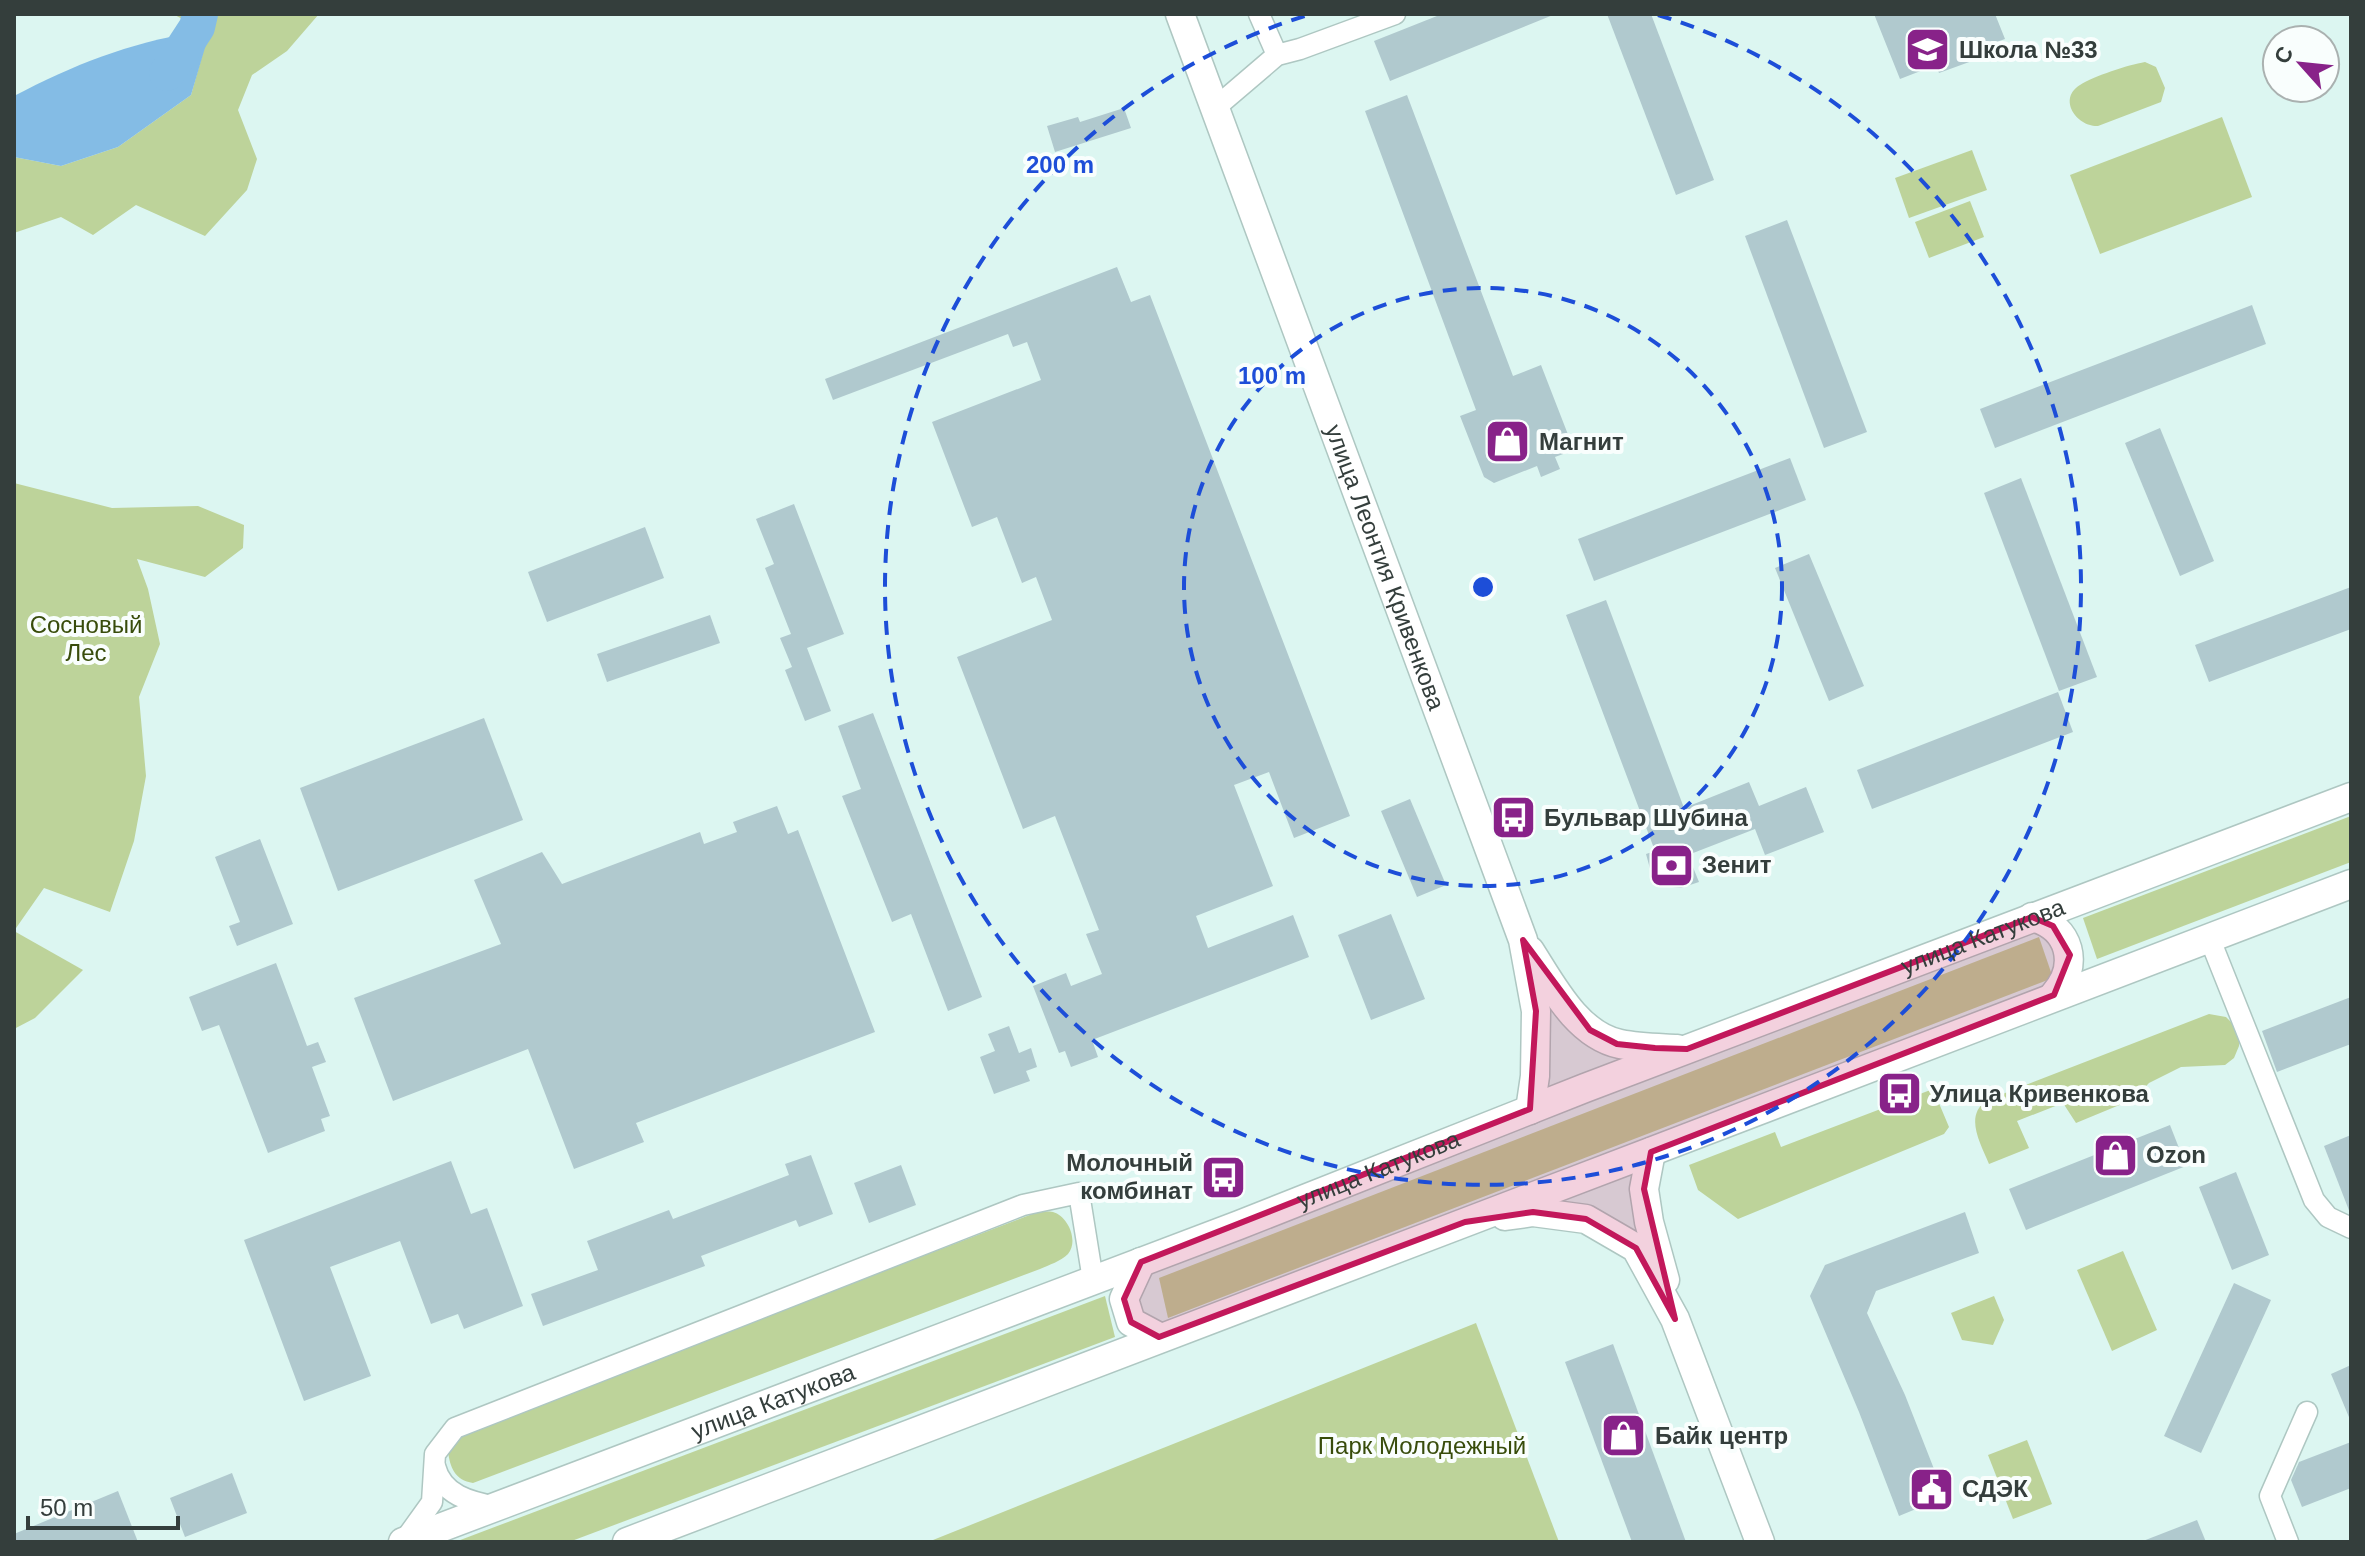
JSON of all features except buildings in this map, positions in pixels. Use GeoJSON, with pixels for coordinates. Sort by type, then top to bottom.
{"type":"FeatureCollection","features":[{"type":"Feature","properties":{"kind":"main road","name":"улица Леонтия Кривенкова"},"geometry":{"type":"LineString","coordinates":[[1180,14],[1523,940]]}},
{"type":"Feature","properties":{"kind":"main road","name":"улица Катукова"},"geometry":{"type":"LineString","coordinates":[[404,1542],[2351,797]]}},
{"type":"Feature","properties":{"kind":"main road"},"geometry":{"type":"LineString","coordinates":[[627,1542],[2351,884]]}},
{"type":"Feature","properties":{"kind":"main road"},"geometry":{"type":"LineString","coordinates":[[2032,917],[2053,926],[2064,939],[2070,955],[2068,972],[2054,995]]}},
{"type":"Feature","properties":{"kind":"main road"},"geometry":{"type":"LineString","coordinates":[[1523,940],[1564,1002],[1590,1030],[1617,1044],[1687,1049]]}},
{"type":"Feature","properties":{"kind":"main road"},"geometry":{"type":"LineString","coordinates":[[1523,940],[1536,1011],[1535,1076],[1530,1110]]}},
{"type":"Feature","properties":{"kind":"main road"},"geometry":{"type":"LineString","coordinates":[[1651,1152],[1644,1189],[1649,1222],[1675,1319],[1760,1542]]}},
{"type":"Feature","properties":{"kind":"main road"},"geometry":{"type":"LineString","coordinates":[[1465,1222],[1533,1212],[1586,1219],[1636,1248],[1675,1319]]}},
{"type":"Feature","properties":{"kind":"main road"},"geometry":{"type":"LineString","coordinates":[[1141,1262],[1124,1299],[1131,1322],[1159,1337]]}},
{"type":"Feature","properties":{"kind":"street"},"geometry":{"type":"LineString","coordinates":[[1259,14],[1277,55]]}},
{"type":"Feature","properties":{"kind":"street"},"geometry":{"type":"LineString","coordinates":[[1215,108],[1277,55],[1395,14]]}},
{"type":"Feature","properties":{"kind":"street"},"geometry":{"type":"LineString","coordinates":[[2209,937],[2314,1200],[2328,1217],[2351,1228]]}},
{"type":"Feature","properties":{"kind":"street"},"geometry":{"type":"LineString","coordinates":[[404,1542],[432,1502],[435,1454],[455,1428],[1023,1205],[1079,1193],[1093,1280]]}},
{"type":"Feature","properties":{"kind":"street"},"geometry":{"type":"LineString","coordinates":[[2288,1542],[2270,1496],[2307,1412]]}},
{"type":"Feature","properties":{"kind":"street"},"geometry":{"type":"LineString","coordinates":[[435,1454],[435,1469],[444,1486],[471,1502],[497,1507]]}},
{"type":"Feature","properties":{"kind":"highlighted area"},"geometry":{"type":"Polygon","coordinates":[[[2032,917],[2053,926],[2070,955],[2054,995],[1651,1152],[1644,1189],[1675,1319],[1636,1248],[1586,1219],[1533,1212],[1465,1222],[1159,1337],[1131,1322],[1124,1299],[1141,1262],[1530,1109],[1536,1011],[1523,940],[1590,1030],[1617,1044],[1687,1049],[2032,917]]]}},
{"type":"Feature","properties":{"kind":"green space"},"geometry":{"type":"Polygon","coordinates":[[[173,14],[319,14],[287,51],[252,75],[238,110],[257,159],[247,190],[205,236],[136,205],[93,235],[61,217],[14,233],[14,157],[61,166],[118,147],[191,95],[213,17],[197,27],[173,14]]]}},
{"type":"Feature","properties":{"kind":"green space"},"geometry":{"type":"Polygon","coordinates":[[[2145,62],[2156,67],[2165,88],[2161,102],[2098,126],[2083,122],[2072,111],[2070,97],[2080,85],[2111,71],[2145,62]]]}},
{"type":"Feature","properties":{"kind":"green space"},"geometry":{"type":"Polygon","coordinates":[[[2222,117],[2252,197],[2100,254],[2070,175],[2222,117]]]}},
{"type":"Feature","properties":{"kind":"green space"},"geometry":{"type":"Polygon","coordinates":[[[1972,150],[1987,190],[1909,218],[1895,178],[1972,150]]]}},
{"type":"Feature","properties":{"kind":"green space"},"geometry":{"type":"Polygon","coordinates":[[[1970,201],[1984,237],[1929,258],[1915,222],[1970,201]]]}},
{"type":"Feature","properties":{"kind":"green space","name":"Сосновый Лес"},"geometry":{"type":"Polygon","coordinates":[[[14,483],[112,508],[198,506],[244,525],[243,548],[205,577],[137,559],[148,589],[160,644],[139,697],[146,776],[134,841],[110,912],[44,888],[14,931],[14,483]]]}},
{"type":"Feature","properties":{"kind":"green space"},"geometry":{"type":"Polygon","coordinates":[[[2351,816],[2351,862],[2097,959],[2083,918],[2351,816]]]}},
{"type":"Feature","properties":{"kind":"green space"},"geometry":{"type":"Polygon","coordinates":[[[14,931],[83,970],[35,1018],[14,1029],[14,931]]]}},
{"type":"Feature","properties":{"kind":"green space"},"geometry":{"type":"Polygon","coordinates":[[[2039,937],[2053,978],[1168,1318],[1159,1278],[2039,937]]]}},
{"type":"Feature","properties":{"kind":"green space"},"geometry":{"type":"Polygon","coordinates":[[[2209,1014],[2226,1017],[2239,1034],[2239,1046],[2234,1058],[2225,1065],[2181,1067],[2149,1083],[2134,1099],[2076,1123],[2063,1103],[2017,1121],[2029,1148],[1989,1164],[1978,1138],[1975,1121],[1980,1106],[1987,1100],[2209,1014]]]}},
{"type":"Feature","properties":{"kind":"green space"},"geometry":{"type":"Polygon","coordinates":[[[1933,1089],[1949,1127],[1944,1134],[1738,1219],[1698,1190],[1689,1165],[1775,1132],[1781,1147],[1933,1089]]]}},
{"type":"Feature","properties":{"kind":"green space"},"geometry":{"type":"Polygon","coordinates":[[[1040,1211],[1058,1214],[1072,1236],[1068,1254],[1051,1264],[473,1483],[462,1479],[452,1468],[448,1451],[463,1432],[1040,1211]]]}},
{"type":"Feature","properties":{"kind":"green space"},"geometry":{"type":"Polygon","coordinates":[[[2123,1251],[2157,1330],[2112,1351],[2077,1270],[2123,1251]]]}},
{"type":"Feature","properties":{"kind":"green space"},"geometry":{"type":"Polygon","coordinates":[[[1105,1296],[1115,1337],[569,1542],[455,1542],[1105,1296]]]}},
{"type":"Feature","properties":{"kind":"green space"},"geometry":{"type":"Polygon","coordinates":[[[1994,1296],[2004,1320],[1993,1345],[1962,1340],[1951,1313],[1994,1296]]]}},
{"type":"Feature","properties":{"kind":"green space","name":"Парк Молодежный"},"geometry":{"type":"Polygon","coordinates":[[[1476,1323],[1559,1542],[928,1542],[1476,1323]]]}},
{"type":"Feature","properties":{"kind":"green space"},"geometry":{"type":"Polygon","coordinates":[[[2027,1440],[2052,1504],[2013,1519],[1988,1455],[2027,1440]]]}},
{"type":"Feature","properties":{"kind":"water"},"geometry":{"type":"Polygon","coordinates":[[[195,32],[207,41],[191,95],[118,147],[61,166],[14,157],[14,96],[102,56],[195,32]]]}},
{"type":"Feature","properties":{"kind":"waterway"},"geometry":{"type":"LineString","coordinates":[[167,73],[197,27],[200,14]]}},
{"type":"Feature","properties":{"kind":"place","name":"Школа №33"},"geometry":{"type":"Point","coordinates":[1928,50]}},
{"type":"Feature","properties":{"kind":"place","name":"Магнит"},"geometry":{"type":"Point","coordinates":[1508,442]}},
{"type":"Feature","properties":{"kind":"place","name":"Бульвар Шубина"},"geometry":{"type":"Point","coordinates":[1513,818]}},
{"type":"Feature","properties":{"kind":"place","name":"Зенит"},"geometry":{"type":"Point","coordinates":[1671,865]}},
{"type":"Feature","properties":{"kind":"place","name":"Улица Кривенкова"},"geometry":{"type":"Point","coordinates":[1899,1094]}},
{"type":"Feature","properties":{"kind":"place","name":"Ozon"},"geometry":{"type":"Point","coordinates":[2115,1155]}},
{"type":"Feature","properties":{"kind":"place","name":"Молочный комбинат"},"geometry":{"type":"Point","coordinates":[1224,1177]}},
{"type":"Feature","properties":{"kind":"place","name":"Байк центр"},"geometry":{"type":"Point","coordinates":[1624,1436]}},
{"type":"Feature","properties":{"kind":"place","name":"СДЭК"},"geometry":{"type":"Point","coordinates":[1931,1489]}}]}
